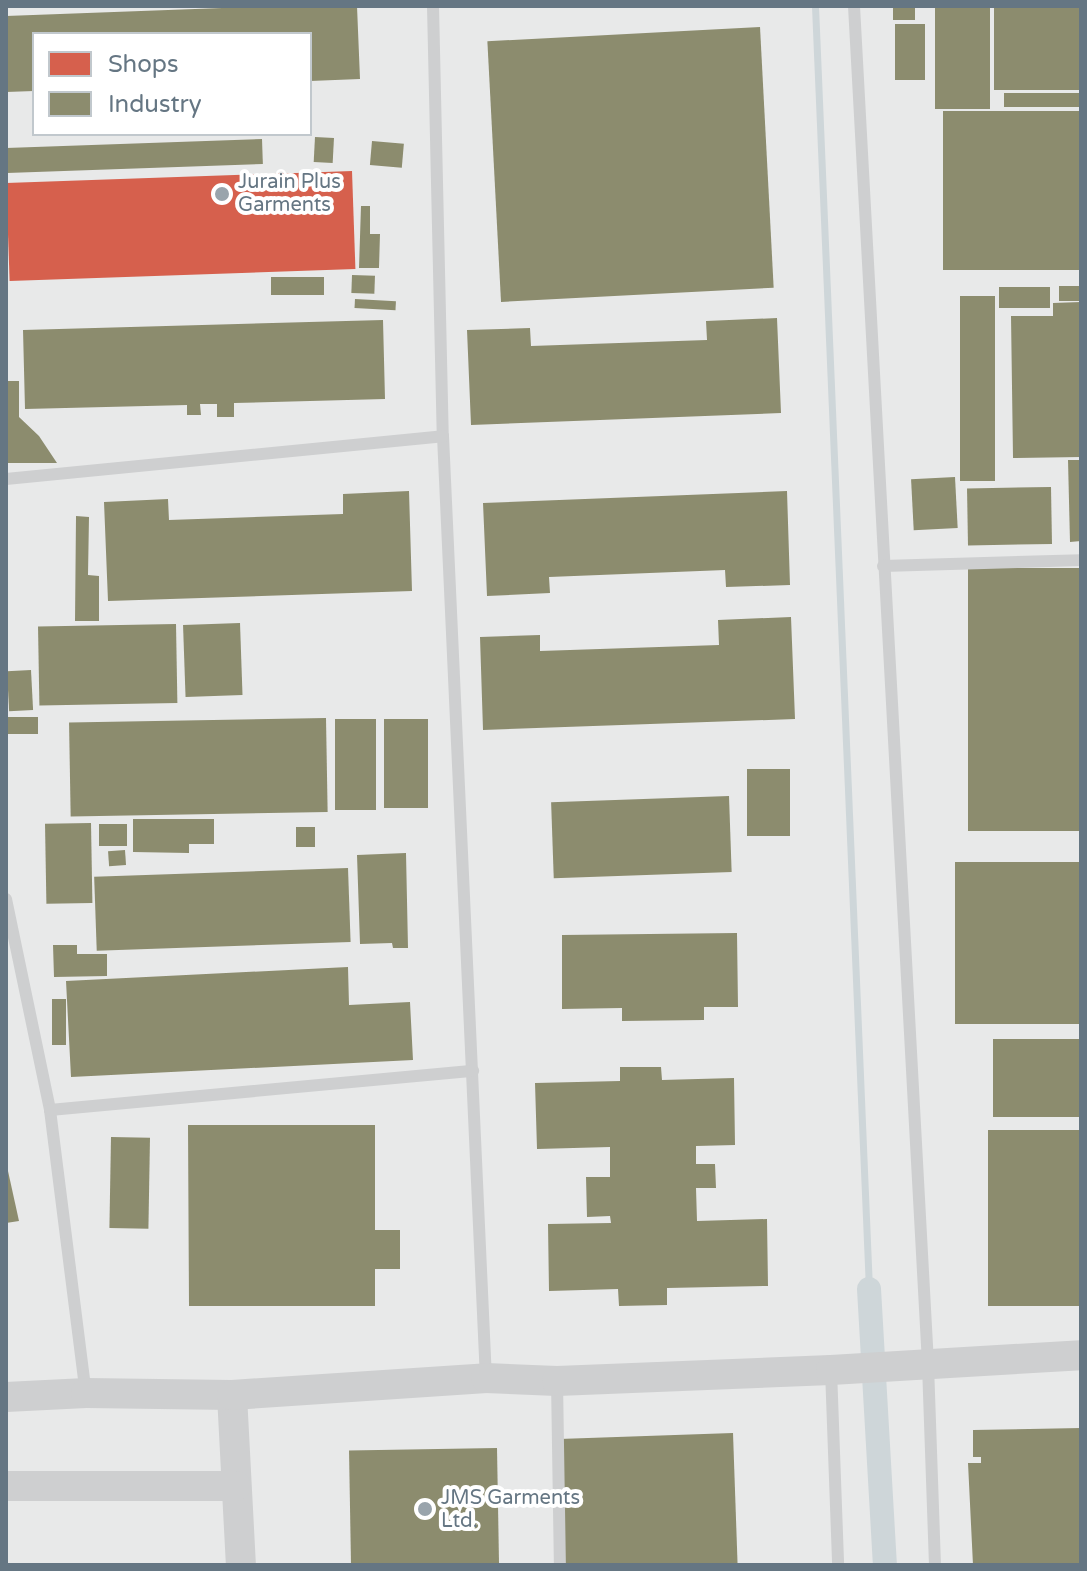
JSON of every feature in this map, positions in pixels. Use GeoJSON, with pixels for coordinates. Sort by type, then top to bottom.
{"type":"FeatureCollection","features":[{"type":"Feature","properties":{"kind":"street"},"geometry":{"type":"LineString","coordinates":[[6,1397],[86,1393],[232,1395],[486,1378],[557,1381],[917,1366],[1081,1355]]}},
{"type":"Feature","properties":{"kind":"street"},"geometry":{"type":"LineString","coordinates":[[232,1395],[241,1565]]}},
{"type":"Feature","properties":{"kind":"street"},"geometry":{"type":"LineString","coordinates":[[6,1486],[236,1486]]}},
{"type":"Feature","properties":{"kind":"lane"},"geometry":{"type":"LineString","coordinates":[[433,6],[443,436],[486,1378]]}},
{"type":"Feature","properties":{"kind":"lane"},"geometry":{"type":"LineString","coordinates":[[854,6],[883,566],[917,1366],[935,1565]]}},
{"type":"Feature","properties":{"kind":"lane"},"geometry":{"type":"LineString","coordinates":[[6,479],[443,436]]}},
{"type":"Feature","properties":{"kind":"lane"},"geometry":{"type":"LineString","coordinates":[[883,566],[1081,560]]}},
{"type":"Feature","properties":{"kind":"lane"},"geometry":{"type":"LineString","coordinates":[[6,899],[50,1110],[86,1393]]}},
{"type":"Feature","properties":{"kind":"lane"},"geometry":{"type":"LineString","coordinates":[[50,1110],[473,1071]]}},
{"type":"Feature","properties":{"kind":"lane"},"geometry":{"type":"LineString","coordinates":[[831,1370],[838,1565]]}},
{"type":"Feature","properties":{"kind":"lane"},"geometry":{"type":"LineString","coordinates":[[557,1381],[560,1565]]}},
{"type":"Feature","properties":{"kind":"shaded area"},"geometry":{"type":"Polygon","coordinates":[[[6,6],[1081,6],[1081,1565],[6,1565],[6,6]]]}},
{"type":"Feature","properties":{"kind":"building: Shops"},"geometry":{"type":"Polygon","coordinates":[[[352,171],[355,269],[10,281],[6,183],[352,171]]]}},
{"type":"Feature","properties":{"kind":"building: Industry"},"geometry":{"type":"Polygon","coordinates":[[[357,6],[360,79],[312,81],[312,32],[32,32],[32,91],[6,92],[6,16],[357,6]]]}},
{"type":"Feature","properties":{"kind":"building: Industry"},"geometry":{"type":"Polygon","coordinates":[[[893,6],[915,6],[915,20],[893,20],[893,6]]]}},
{"type":"Feature","properties":{"kind":"building: Industry"},"geometry":{"type":"Polygon","coordinates":[[[935,6],[990,6],[990,109],[935,109],[935,6]]]}},
{"type":"Feature","properties":{"kind":"building: Industry"},"geometry":{"type":"Polygon","coordinates":[[[994,6],[1081,6],[1081,90],[994,90],[994,6]]]}},
{"type":"Feature","properties":{"kind":"building: Industry"},"geometry":{"type":"Polygon","coordinates":[[[895,24],[925,24],[925,80],[895,80],[895,24]]]}},
{"type":"Feature","properties":{"kind":"building: Industry"},"geometry":{"type":"Polygon","coordinates":[[[760,27],[774,288],[501,302],[487,41],[760,27]]]}},
{"type":"Feature","properties":{"kind":"building: Industry"},"geometry":{"type":"Polygon","coordinates":[[[1004,93],[1079,93],[1079,107],[1004,107],[1004,93]]]}},
{"type":"Feature","properties":{"kind":"building: Industry"},"geometry":{"type":"Polygon","coordinates":[[[943,111],[1081,111],[1081,270],[943,270],[943,111]]]}},
{"type":"Feature","properties":{"kind":"building: Industry"},"geometry":{"type":"Polygon","coordinates":[[[315,137],[334,138],[333,163],[314,162],[315,137]]]}},
{"type":"Feature","properties":{"kind":"building: Industry"},"geometry":{"type":"Polygon","coordinates":[[[262,139],[263,164],[7,173],[6,148],[262,139]]]}},
{"type":"Feature","properties":{"kind":"building: Industry"},"geometry":{"type":"Polygon","coordinates":[[[372,141],[404,144],[402,168],[370,165],[372,141]]]}},
{"type":"Feature","properties":{"kind":"building: Industry"},"geometry":{"type":"Polygon","coordinates":[[[361,206],[370,206],[370,234],[380,234],[379,268],[359,268],[361,206]]]}},
{"type":"Feature","properties":{"kind":"building: Industry"},"geometry":{"type":"Polygon","coordinates":[[[352,275],[375,276],[374,294],[351,293],[352,275]]]}},
{"type":"Feature","properties":{"kind":"building: Industry"},"geometry":{"type":"Polygon","coordinates":[[[271,277],[324,277],[324,295],[271,295],[271,277]]]}},
{"type":"Feature","properties":{"kind":"building: Industry"},"geometry":{"type":"Polygon","coordinates":[[[1059,286],[1081,286],[1081,301],[1059,301],[1059,286]]]}},
{"type":"Feature","properties":{"kind":"building: Industry"},"geometry":{"type":"Polygon","coordinates":[[[999,287],[1050,287],[1050,308],[999,308],[999,287]]]}},
{"type":"Feature","properties":{"kind":"building: Industry"},"geometry":{"type":"Polygon","coordinates":[[[960,296],[995,296],[995,481],[960,481],[960,296]]]}},
{"type":"Feature","properties":{"kind":"building: Industry"},"geometry":{"type":"Polygon","coordinates":[[[355,299],[396,301],[395,310],[355,308],[355,299]]]}},
{"type":"Feature","properties":{"kind":"building: Industry"},"geometry":{"type":"Polygon","coordinates":[[[1081,302],[1081,457],[1013,458],[1011,316],[1053,316],[1053,303],[1081,302]]]}},
{"type":"Feature","properties":{"kind":"building: Industry"},"geometry":{"type":"Polygon","coordinates":[[[777,318],[781,413],[471,425],[467,330],[530,328],[531,346],[707,340],[706,321],[777,318]]]}},
{"type":"Feature","properties":{"kind":"building: Industry"},"geometry":{"type":"Polygon","coordinates":[[[383,320],[385,399],[234,403],[234,417],[217,417],[217,404],[200,404],[201,415],[187,415],[187,405],[25,409],[23,330],[383,320]]]}},
{"type":"Feature","properties":{"kind":"building: Industry"},"geometry":{"type":"Polygon","coordinates":[[[6,381],[19,381],[19,417],[39,436],[57,463],[6,463],[6,381]]]}},
{"type":"Feature","properties":{"kind":"building: Industry"},"geometry":{"type":"Polygon","coordinates":[[[1068,460],[1081,460],[1081,541],[1070,542],[1068,460]]]}},
{"type":"Feature","properties":{"kind":"building: Industry"},"geometry":{"type":"Polygon","coordinates":[[[955,477],[958,528],[914,530],[911,479],[955,477]]]}},
{"type":"Feature","properties":{"kind":"building: Industry"},"geometry":{"type":"Polygon","coordinates":[[[1051,487],[1052,544],[968,545],[967,488],[1051,487]]]}},
{"type":"Feature","properties":{"kind":"building: Industry"},"geometry":{"type":"Polygon","coordinates":[[[409,491],[412,591],[108,601],[104,502],[168,499],[169,520],[343,514],[343,494],[409,491]]]}},
{"type":"Feature","properties":{"kind":"building: Industry"},"geometry":{"type":"Polygon","coordinates":[[[787,491],[790,585],[726,587],[725,570],[549,577],[550,593],[487,596],[483,503],[787,491]]]}},
{"type":"Feature","properties":{"kind":"building: Industry"},"geometry":{"type":"Polygon","coordinates":[[[76,516],[89,517],[88,575],[99,576],[99,621],[75,621],[76,516]]]}},
{"type":"Feature","properties":{"kind":"building: Industry"},"geometry":{"type":"Polygon","coordinates":[[[968,568],[1081,568],[1081,831],[968,831],[968,568]]]}},
{"type":"Feature","properties":{"kind":"building: Industry"},"geometry":{"type":"Polygon","coordinates":[[[791,617],[795,719],[483,730],[480,637],[540,635],[540,651],[719,645],[718,620],[791,617]]]}},
{"type":"Feature","properties":{"kind":"building: Industry"},"geometry":{"type":"Polygon","coordinates":[[[240,623],[243,695],[186,697],[183,625],[240,623]]]}},
{"type":"Feature","properties":{"kind":"building: Industry"},"geometry":{"type":"Polygon","coordinates":[[[176,624],[177,703],[39,705],[38,626],[176,624]]]}},
{"type":"Feature","properties":{"kind":"building: Industry"},"geometry":{"type":"Polygon","coordinates":[[[31,670],[33,710],[9,711],[7,671],[31,670]]]}},
{"type":"Feature","properties":{"kind":"building: Industry"},"geometry":{"type":"Polygon","coordinates":[[[6,717],[38,717],[38,734],[6,734],[6,717]]]}},
{"type":"Feature","properties":{"kind":"building: Industry"},"geometry":{"type":"Polygon","coordinates":[[[326,718],[328,812],[71,816],[69,722],[326,718]]]}},
{"type":"Feature","properties":{"kind":"building: Industry"},"geometry":{"type":"Polygon","coordinates":[[[335,719],[376,719],[376,810],[335,810],[335,719]]]}},
{"type":"Feature","properties":{"kind":"building: Industry"},"geometry":{"type":"Polygon","coordinates":[[[384,719],[428,719],[428,808],[384,808],[384,719]]]}},
{"type":"Feature","properties":{"kind":"building: Industry"},"geometry":{"type":"Polygon","coordinates":[[[747,769],[790,769],[790,836],[747,836],[747,769]]]}},
{"type":"Feature","properties":{"kind":"building: Industry"},"geometry":{"type":"Polygon","coordinates":[[[729,796],[732,872],[554,878],[551,802],[729,796]]]}},
{"type":"Feature","properties":{"kind":"building: Industry"},"geometry":{"type":"Polygon","coordinates":[[[133,819],[214,819],[214,844],[189,844],[189,853],[133,852],[133,819]]]}},
{"type":"Feature","properties":{"kind":"building: Industry"},"geometry":{"type":"Polygon","coordinates":[[[91,823],[92,903],[46,904],[45,824],[91,823]]]}},
{"type":"Feature","properties":{"kind":"building: Industry"},"geometry":{"type":"Polygon","coordinates":[[[99,824],[127,824],[127,846],[99,846],[99,824]]]}},
{"type":"Feature","properties":{"kind":"building: Industry"},"geometry":{"type":"Polygon","coordinates":[[[296,827],[315,827],[315,847],[296,847],[296,827]]]}},
{"type":"Feature","properties":{"kind":"building: Industry"},"geometry":{"type":"Polygon","coordinates":[[[125,850],[126,865],[109,866],[108,851],[125,850]]]}},
{"type":"Feature","properties":{"kind":"building: Industry"},"geometry":{"type":"Polygon","coordinates":[[[406,853],[408,948],[393,948],[392,943],[360,944],[357,855],[406,853]]]}},
{"type":"Feature","properties":{"kind":"building: Industry"},"geometry":{"type":"Polygon","coordinates":[[[955,862],[1081,862],[1081,1024],[955,1024],[955,862]]]}},
{"type":"Feature","properties":{"kind":"building: Industry"},"geometry":{"type":"Polygon","coordinates":[[[348,868],[351,942],[97,951],[94,877],[348,868]]]}},
{"type":"Feature","properties":{"kind":"building: Industry"},"geometry":{"type":"Polygon","coordinates":[[[737,933],[738,1007],[704,1007],[704,1020],[622,1021],[622,1008],[562,1009],[562,935],[737,933]]]}},
{"type":"Feature","properties":{"kind":"building: Industry"},"geometry":{"type":"Polygon","coordinates":[[[53,945],[77,945],[77,954],[107,954],[107,976],[54,977],[53,945]]]}},
{"type":"Feature","properties":{"kind":"building: Industry"},"geometry":{"type":"Polygon","coordinates":[[[348,967],[349,1005],[410,1002],[413,1060],[71,1077],[66,981],[348,967]]]}},
{"type":"Feature","properties":{"kind":"building: Industry"},"geometry":{"type":"Polygon","coordinates":[[[52,999],[66,999],[66,1045],[52,1045],[52,999]]]}},
{"type":"Feature","properties":{"kind":"building: Industry"},"geometry":{"type":"Polygon","coordinates":[[[993,1039],[1081,1039],[1081,1117],[993,1117],[993,1039]]]}},
{"type":"Feature","properties":{"kind":"building: Industry"},"geometry":{"type":"Polygon","coordinates":[[[620,1067],[661,1067],[662,1080],[734,1078],[735,1145],[696,1146],[696,1164],[715,1164],[716,1188],[696,1188],[697,1221],[767,1219],[768,1286],[667,1288],[667,1305],[619,1306],[618,1289],[549,1291],[548,1224],[611,1223],[610,1216],[587,1217],[586,1177],[610,1177],[610,1147],[537,1149],[535,1083],[620,1081],[620,1067]]]}},
{"type":"Feature","properties":{"kind":"building: Industry"},"geometry":{"type":"Polygon","coordinates":[[[188,1125],[375,1125],[375,1230],[400,1230],[400,1269],[375,1269],[375,1306],[189,1306],[188,1125]]]}},
{"type":"Feature","properties":{"kind":"building: Industry"},"geometry":{"type":"Polygon","coordinates":[[[988,1130],[1081,1130],[1081,1306],[988,1306],[988,1130]]]}},
{"type":"Feature","properties":{"kind":"building: Industry"},"geometry":{"type":"Polygon","coordinates":[[[111,1137],[150,1138],[148,1229],[109,1228],[111,1137]]]}},
{"type":"Feature","properties":{"kind":"building: Industry"},"geometry":{"type":"Polygon","coordinates":[[[6,1162],[19,1221],[6,1223],[6,1162]]]}},
{"type":"Feature","properties":{"kind":"building: Industry"},"geometry":{"type":"Polygon","coordinates":[[[1081,1428],[1081,1565],[973,1565],[968,1463],[981,1463],[981,1457],[973,1457],[973,1430],[1081,1428]]]}},
{"type":"Feature","properties":{"kind":"building: Industry"},"geometry":{"type":"Polygon","coordinates":[[[733,1433],[738,1565],[564,1565],[559,1439],[733,1433]]]}},
{"type":"Feature","properties":{"kind":"building: Industry","name":"JMS Garments Ltd."},"geometry":{"type":"Polygon","coordinates":[[[497,1448],[499,1565],[351,1565],[349,1451],[497,1448]]]}},
{"type":"Feature","properties":{"kind":"waterway"},"geometry":{"type":"LineString","coordinates":[[815,6],[869,1289]]}},
{"type":"Feature","properties":{"kind":"waterway"},"geometry":{"type":"LineString","coordinates":[[869,1289],[885,1565]]}},
{"type":"Feature","properties":{"kind":"place","name":"Jurain Plus Garments"},"geometry":{"type":"Point","coordinates":[222,194]}},
{"type":"Feature","properties":{"kind":"place","name":"JMS Garments Ltd."},"geometry":{"type":"Point","coordinates":[425,1509]}}]}
